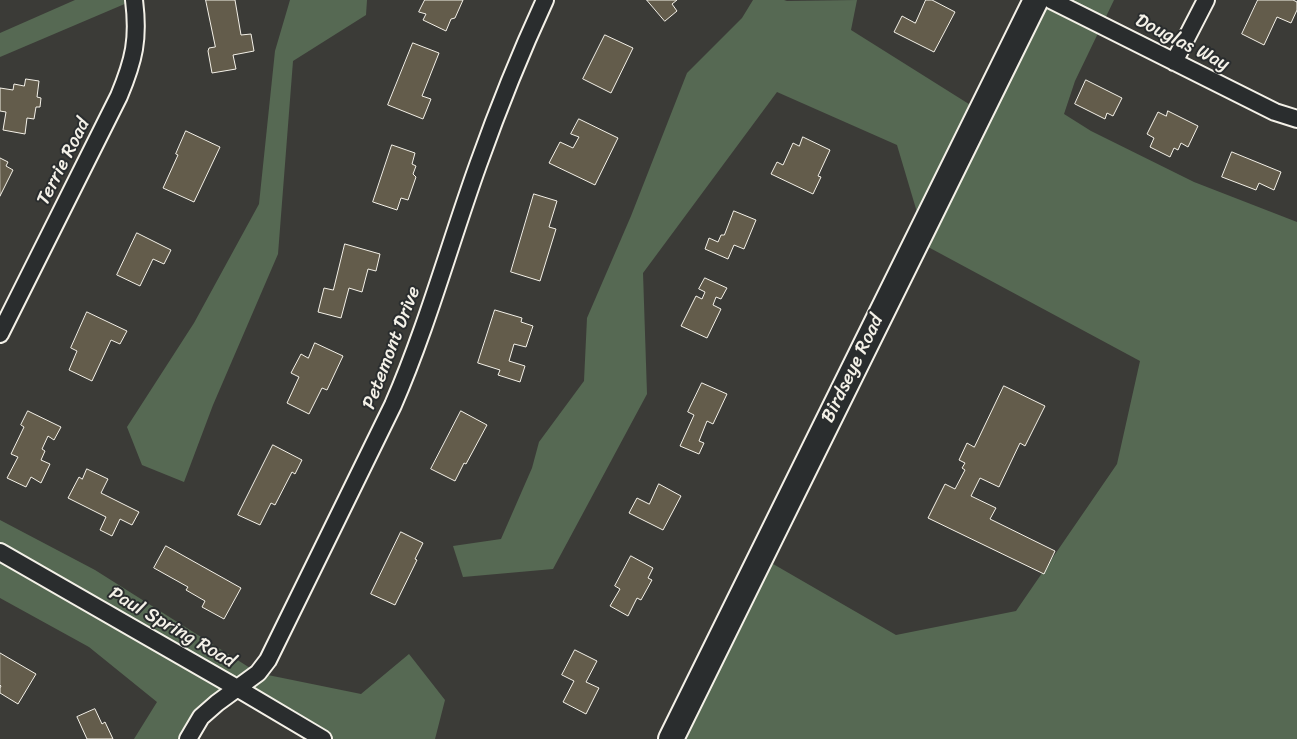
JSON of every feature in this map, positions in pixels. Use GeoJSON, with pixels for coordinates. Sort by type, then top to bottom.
{"type":"FeatureCollection","features":[{"type":"Feature","properties":{"kind":"main road","name":"Birdseye Road"},"geometry":{"type":"LineString","coordinates":[[671,739],[1036,0]]}},
{"type":"Feature","properties":{"kind":"street","name":"Terrie Road"},"geometry":{"type":"LineString","coordinates":[[0,334],[119,96],[129,71],[135,47],[137,22],[134,0]]}},
{"type":"Feature","properties":{"kind":"street","name":"Petemont Drive"},"geometry":{"type":"LineString","coordinates":[[188,739],[201,717],[217,702],[258,673],[268,660],[393,405],[424,328],[481,157],[522,49],[545,0]]}},
{"type":"Feature","properties":{"kind":"street","name":"Douglas Way"},"geometry":{"type":"LineString","coordinates":[[1052,0],[1275,112],[1297,119]]}},
{"type":"Feature","properties":{"kind":"street"},"geometry":{"type":"LineString","coordinates":[[1174,62],[1206,0]]}},
{"type":"Feature","properties":{"kind":"street","name":"Paul Spring Road"},"geometry":{"type":"LineString","coordinates":[[0,552],[323,739]]}},
{"type":"Feature","properties":{"kind":"green space"},"geometry":{"type":"Polygon","coordinates":[[[75,0],[134,0],[0,57],[0,33],[75,0]]]}},
{"type":"Feature","properties":{"kind":"green space"},"geometry":{"type":"Polygon","coordinates":[[[290,0],[367,0],[366,15],[293,61],[278,254],[213,405],[184,482],[142,465],[127,427],[194,323],[259,204],[275,51],[290,0]]]}},
{"type":"Feature","properties":{"kind":"green space"},"geometry":{"type":"Polygon","coordinates":[[[753,0],[857,0],[851,30],[980,111],[1036,0],[1114,0],[1075,81],[1064,114],[1091,131],[1194,182],[1297,222],[1297,739],[671,739],[761,557],[896,635],[1016,611],[1117,464],[1140,361],[917,241],[922,229],[897,145],[777,92],[643,273],[647,394],[553,569],[463,577],[453,546],[501,539],[532,468],[539,442],[584,381],[587,318],[631,216],[687,73],[742,18],[753,0]]]}},
{"type":"Feature","properties":{"kind":"green space"},"geometry":{"type":"Polygon","coordinates":[[[0,520],[95,570],[258,673],[361,694],[409,654],[445,700],[435,739],[323,739],[237,688],[188,739],[134,739],[157,702],[89,647],[0,598],[0,520]]]}},
{"type":"Feature","properties":{"kind":"building"},"geometry":{"type":"Polygon","coordinates":[[[206,0],[235,0],[241,35],[251,34],[254,51],[233,55],[236,69],[212,73],[208,51],[209,48],[215,47],[206,0]]]}},
{"type":"Feature","properties":{"kind":"building"},"geometry":{"type":"Polygon","coordinates":[[[425,0],[463,0],[455,18],[451,19],[446,31],[423,20],[426,14],[419,12],[425,0]]]}},
{"type":"Feature","properties":{"kind":"building"},"geometry":{"type":"Polygon","coordinates":[[[647,0],[677,0],[672,4],[677,11],[665,21],[647,0]]]}},
{"type":"Feature","properties":{"kind":"building"},"geometry":{"type":"Polygon","coordinates":[[[926,0],[932,0],[955,12],[934,52],[894,32],[902,16],[915,23],[926,0]]]}},
{"type":"Feature","properties":{"kind":"building"},"geometry":{"type":"Polygon","coordinates":[[[1258,0],[1293,0],[1297,2],[1297,10],[1291,23],[1277,17],[1264,45],[1242,34],[1258,0]]]}},
{"type":"Feature","properties":{"kind":"building"},"geometry":{"type":"Polygon","coordinates":[[[605,35],[633,48],[611,93],[583,79],[605,35]]]}},
{"type":"Feature","properties":{"kind":"building"},"geometry":{"type":"Polygon","coordinates":[[[413,43],[439,53],[422,96],[431,99],[423,119],[388,105],[413,43]]]}},
{"type":"Feature","properties":{"kind":"building"},"geometry":{"type":"Polygon","coordinates":[[[26,79],[39,81],[37,97],[41,98],[40,107],[36,107],[34,119],[27,118],[25,134],[3,130],[6,112],[0,111],[0,88],[13,90],[14,84],[24,86],[26,79]]]}},
{"type":"Feature","properties":{"kind":"building"},"geometry":{"type":"Polygon","coordinates":[[[1086,80],[1122,98],[1113,116],[1107,113],[1105,119],[1075,104],[1086,80]]]}},
{"type":"Feature","properties":{"kind":"building"},"geometry":{"type":"Polygon","coordinates":[[[1168,111],[1198,126],[1188,147],[1181,143],[1178,150],[1174,148],[1170,157],[1150,147],[1154,138],[1147,134],[1158,112],[1166,116],[1168,111]]]}},
{"type":"Feature","properties":{"kind":"building"},"geometry":{"type":"Polygon","coordinates":[[[579,119],[618,138],[595,185],[549,163],[560,142],[573,148],[579,137],[571,134],[579,119]]]}},
{"type":"Feature","properties":{"kind":"building"},"geometry":{"type":"Polygon","coordinates":[[[186,131],[220,147],[194,202],[163,188],[178,155],[176,154],[186,131]]]}},
{"type":"Feature","properties":{"kind":"building"},"geometry":{"type":"Polygon","coordinates":[[[803,137],[830,150],[818,176],[821,177],[813,194],[771,174],[777,162],[783,165],[793,143],[799,146],[803,137]]]}},
{"type":"Feature","properties":{"kind":"building"},"geometry":{"type":"Polygon","coordinates":[[[392,145],[415,153],[412,164],[416,166],[413,174],[416,177],[408,200],[401,198],[397,210],[373,202],[392,145]]]}},
{"type":"Feature","properties":{"kind":"building"},"geometry":{"type":"Polygon","coordinates":[[[1232,152],[1281,172],[1274,190],[1259,183],[1256,190],[1222,177],[1232,152]]]}},
{"type":"Feature","properties":{"kind":"building"},"geometry":{"type":"Polygon","coordinates":[[[0,158],[8,162],[6,166],[13,170],[0,196],[0,158]]]}},
{"type":"Feature","properties":{"kind":"building"},"geometry":{"type":"Polygon","coordinates":[[[534,194],[557,201],[549,227],[556,229],[540,281],[511,272],[534,194]]]}},
{"type":"Feature","properties":{"kind":"building"},"geometry":{"type":"Polygon","coordinates":[[[734,211],[756,220],[744,249],[734,245],[728,259],[705,249],[709,238],[718,242],[721,235],[724,235],[734,211]]]}},
{"type":"Feature","properties":{"kind":"building"},"geometry":{"type":"Polygon","coordinates":[[[137,233],[171,250],[164,264],[153,259],[140,286],[117,275],[137,233]]]}},
{"type":"Feature","properties":{"kind":"building"},"geometry":{"type":"Polygon","coordinates":[[[345,244],[380,254],[376,271],[368,269],[362,292],[349,288],[341,318],[318,312],[324,288],[333,290],[345,244]]]}},
{"type":"Feature","properties":{"kind":"building"},"geometry":{"type":"Polygon","coordinates":[[[705,278],[727,288],[721,299],[716,297],[713,305],[721,309],[707,338],[681,326],[696,296],[702,299],[705,292],[699,289],[705,278]]]}},
{"type":"Feature","properties":{"kind":"building"},"geometry":{"type":"Polygon","coordinates":[[[495,310],[522,318],[521,322],[533,326],[526,347],[514,344],[509,361],[525,366],[520,382],[498,375],[500,370],[478,363],[495,310]]]}},
{"type":"Feature","properties":{"kind":"building"},"geometry":{"type":"Polygon","coordinates":[[[87,312],[127,331],[120,344],[111,340],[92,381],[69,370],[77,351],[71,348],[87,312]]]}},
{"type":"Feature","properties":{"kind":"building"},"geometry":{"type":"Polygon","coordinates":[[[315,343],[343,356],[327,390],[322,388],[309,414],[287,403],[299,377],[291,373],[301,354],[308,358],[315,343]]]}},
{"type":"Feature","properties":{"kind":"building"},"geometry":{"type":"Polygon","coordinates":[[[702,383],[727,394],[713,424],[707,421],[699,441],[704,443],[699,454],[680,446],[694,415],[688,412],[702,383]]]}},
{"type":"Feature","properties":{"kind":"building"},"geometry":{"type":"Polygon","coordinates":[[[1004,386],[1045,406],[1025,446],[1020,443],[999,487],[980,478],[971,496],[996,508],[990,519],[1055,551],[1044,574],[928,518],[945,484],[955,489],[965,470],[962,468],[965,463],[959,460],[967,443],[974,447],[1004,386]]]}},
{"type":"Feature","properties":{"kind":"building"},"geometry":{"type":"Polygon","coordinates":[[[28,411],[61,427],[54,440],[48,436],[42,449],[45,451],[41,460],[50,464],[41,483],[31,477],[26,487],[7,478],[18,457],[11,454],[24,427],[21,425],[28,411]]]}},
{"type":"Feature","properties":{"kind":"building"},"geometry":{"type":"Polygon","coordinates":[[[461,411],[487,425],[455,481],[431,469],[461,411]]]}},
{"type":"Feature","properties":{"kind":"building"},"geometry":{"type":"Polygon","coordinates":[[[273,445],[302,460],[295,474],[292,472],[275,505],[271,503],[260,525],[238,515],[273,445]]]}},
{"type":"Feature","properties":{"kind":"building"},"geometry":{"type":"Polygon","coordinates":[[[87,469],[108,479],[101,493],[139,512],[132,525],[120,519],[112,536],[100,530],[106,517],[68,498],[79,477],[82,479],[87,469]]]}},
{"type":"Feature","properties":{"kind":"building"},"geometry":{"type":"Polygon","coordinates":[[[659,484],[681,496],[663,530],[629,513],[637,498],[649,504],[659,484]]]}},
{"type":"Feature","properties":{"kind":"building"},"geometry":{"type":"Polygon","coordinates":[[[401,532],[423,543],[415,559],[417,560],[395,605],[371,594],[401,532]]]}},
{"type":"Feature","properties":{"kind":"building"},"geometry":{"type":"Polygon","coordinates":[[[166,546],[241,588],[224,619],[202,607],[205,601],[186,590],[188,587],[154,568],[166,546]]]}},
{"type":"Feature","properties":{"kind":"building"},"geometry":{"type":"Polygon","coordinates":[[[631,556],[653,568],[648,578],[652,580],[641,600],[637,598],[628,616],[610,606],[620,589],[615,586],[631,556]]]}},
{"type":"Feature","properties":{"kind":"building"},"geometry":{"type":"Polygon","coordinates":[[[575,650],[597,661],[586,682],[599,688],[586,714],[563,702],[574,681],[562,675],[575,650]]]}},
{"type":"Feature","properties":{"kind":"building"},"geometry":{"type":"Polygon","coordinates":[[[0,653],[36,674],[18,704],[0,693],[0,653]]]}},
{"type":"Feature","properties":{"kind":"building"},"geometry":{"type":"Polygon","coordinates":[[[95,709],[102,724],[105,722],[113,739],[87,739],[77,717],[95,709]]]}}]}
